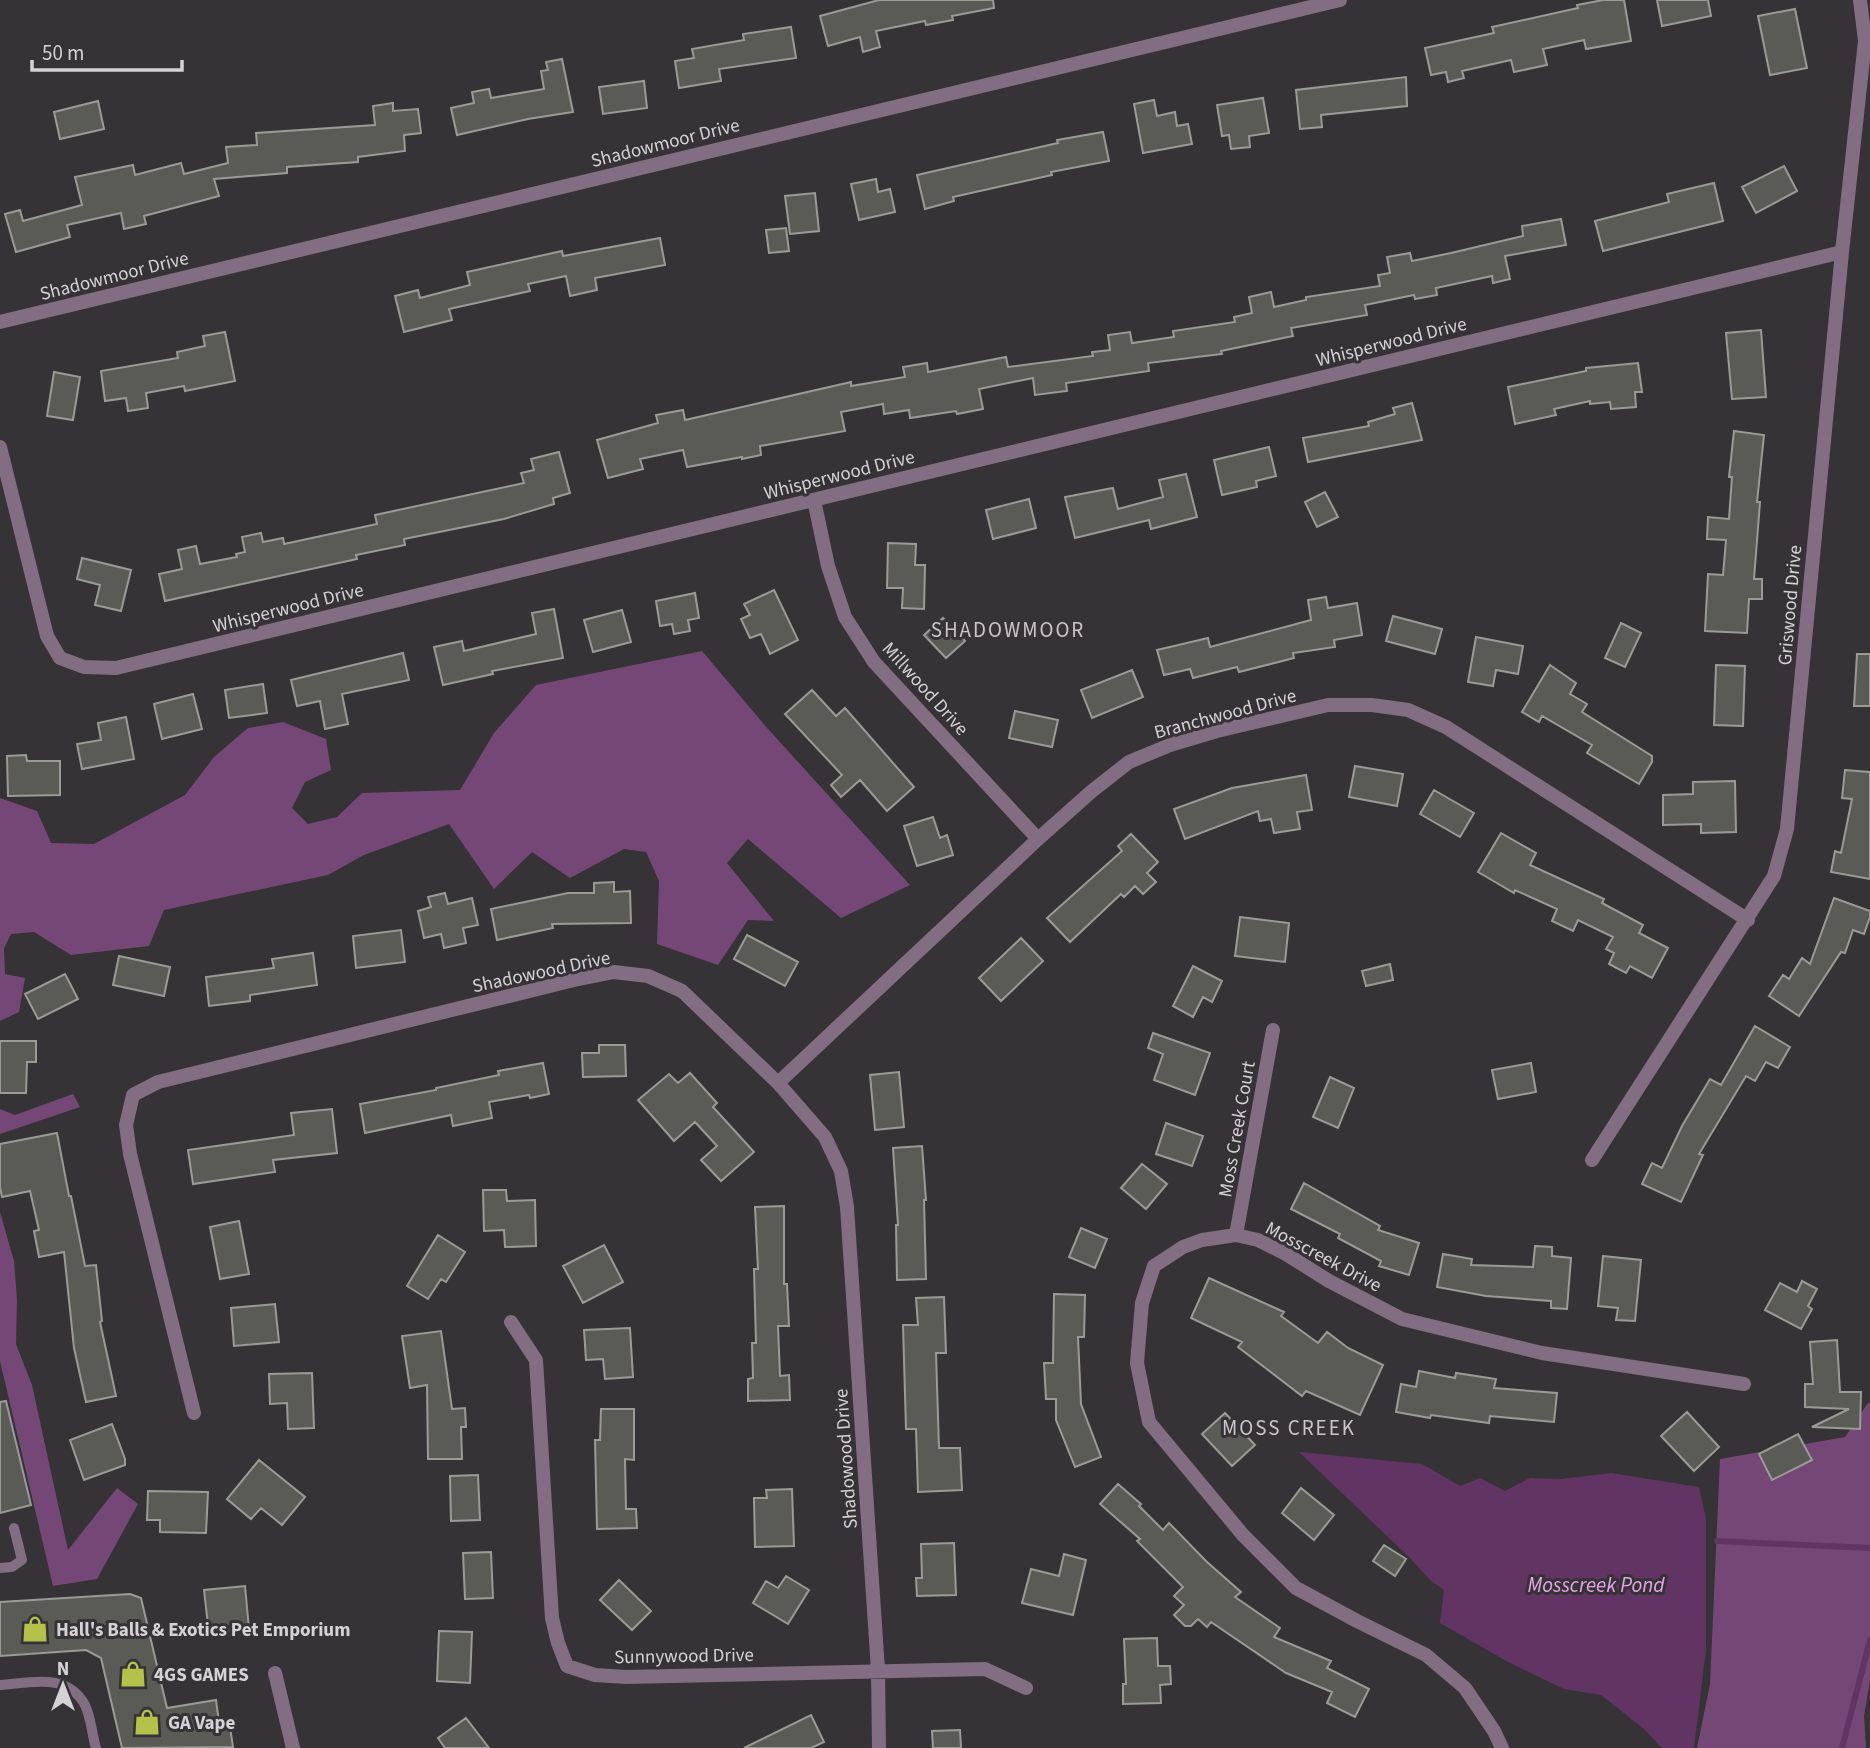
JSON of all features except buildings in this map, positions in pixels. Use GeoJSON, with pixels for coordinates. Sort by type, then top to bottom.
{"type":"FeatureCollection","features":[{"type":"Feature","properties":{"kind":"street","name":"Shadowmoor Drive"},"geometry":{"type":"LineString","coordinates":[[0,322],[1339,0]]}},
{"type":"Feature","properties":{"kind":"street","name":"Griswood Drive"},"geometry":{"type":"LineString","coordinates":[[1592,1160],[1774,876],[1787,829],[1842,252],[1865,41],[1860,0]]}},
{"type":"Feature","properties":{"kind":"street","name":"Whisperwood Drive"},"geometry":{"type":"LineString","coordinates":[[0,447],[47,636],[60,658],[84,667],[116,668],[1842,252]]}},
{"type":"Feature","properties":{"kind":"street","name":"Millwood Drive"},"geometry":{"type":"LineString","coordinates":[[814,500],[828,566],[845,617],[874,662],[1038,839]]}},
{"type":"Feature","properties":{"kind":"street","name":"Branchwood Drive"},"geometry":{"type":"LineString","coordinates":[[778,1083],[1038,839],[1129,762],[1170,745],[1217,731],[1328,705],[1372,705],[1408,710],[1446,727],[1748,920]]}},
{"type":"Feature","properties":{"kind":"street","name":"Shadowood Drive"},"geometry":{"type":"LineString","coordinates":[[194,1413],[130,1154],[127,1125],[133,1095],[158,1082],[614,972],[648,976],[682,991],[778,1083],[825,1137],[841,1171],[848,1207],[878,1670],[879,1748]]}},
{"type":"Feature","properties":{"kind":"street","name":"Moss Creek Court"},"geometry":{"type":"LineString","coordinates":[[1236,1235],[1273,1030]]}},
{"type":"Feature","properties":{"kind":"street","name":"Mosscreek Drive"},"geometry":{"type":"LineString","coordinates":[[1502,1748],[1494,1731],[1465,1688],[1426,1655],[1296,1588],[1243,1535],[1150,1422],[1138,1363],[1142,1303],[1154,1266],[1183,1247],[1202,1240],[1236,1235],[1258,1240],[1286,1254],[1329,1281],[1402,1319],[1542,1353],[1744,1384]]}},
{"type":"Feature","properties":{"kind":"street","name":"Sunnywood Drive"},"geometry":{"type":"LineString","coordinates":[[511,1322],[536,1360],[552,1618],[567,1666],[594,1675],[626,1676],[985,1669],[1026,1688]]}},
{"type":"Feature","properties":{"kind":"street"},"geometry":{"type":"LineString","coordinates":[[275,1673],[293,1748]]}},
{"type":"Feature","properties":{"kind":"lane"},"geometry":{"type":"LineString","coordinates":[[0,1568],[12,1567],[22,1560],[14,1528]]}},
{"type":"Feature","properties":{"kind":"lane"},"geometry":{"type":"LineString","coordinates":[[0,1685],[58,1681],[74,1689],[86,1706],[96,1748]]}},
{"type":"Feature","properties":{"kind":"shaded area"},"geometry":{"type":"Polygon","coordinates":[[[702,651],[768,729],[910,885],[841,918],[748,839],[727,863],[774,921],[748,920],[718,965],[657,944],[659,881],[646,852],[624,849],[570,878],[532,852],[494,889],[449,824],[364,855],[328,875],[164,910],[149,946],[71,955],[34,932],[11,934],[4,948],[5,974],[25,978],[19,1012],[0,1021],[0,798],[37,811],[51,843],[94,844],[185,795],[214,757],[248,728],[283,722],[326,739],[331,770],[305,782],[292,808],[308,824],[337,817],[362,793],[460,790],[494,733],[536,685],[702,651]]]}},
{"type":"Feature","properties":{"kind":"shaded area"},"geometry":{"type":"Polygon","coordinates":[[[73,1094],[80,1107],[0,1134],[0,1109],[15,1115],[73,1094]]]}},
{"type":"Feature","properties":{"kind":"shaded area"},"geometry":{"type":"Polygon","coordinates":[[[0,1212],[14,1261],[16,1344],[32,1385],[68,1550],[117,1488],[138,1504],[97,1579],[53,1586],[0,1361],[0,1212]]]}},
{"type":"Feature","properties":{"kind":"shaded area"},"geometry":{"type":"Polygon","coordinates":[[[1868,1403],[1870,1681],[1864,1716],[1866,1748],[1697,1748],[1710,1684],[1720,1459],[1845,1437],[1868,1403]]]}},
{"type":"Feature","properties":{"kind":"water","name":"Mosscreek Pond"},"geometry":{"type":"Polygon","coordinates":[[[1299,1452],[1422,1464],[1460,1486],[1480,1478],[1505,1491],[1530,1478],[1561,1479],[1611,1473],[1699,1487],[1706,1519],[1706,1650],[1694,1748],[1662,1748],[1644,1729],[1601,1695],[1564,1689],[1508,1662],[1440,1623],[1444,1590],[1430,1580],[1299,1452]]]}},
{"type":"Feature","properties":{"kind":"waterway"},"geometry":{"type":"LineString","coordinates":[[1717,1541],[1870,1548]]}},
{"type":"Feature","properties":{"kind":"waterway"},"geometry":{"type":"LineString","coordinates":[[1842,1748],[1870,1640]]}},
{"type":"Feature","properties":{"kind":"place","name":"Hall's Balls & Exotics Pet Emporium"},"geometry":{"type":"Point","coordinates":[35,1629]}},
{"type":"Feature","properties":{"kind":"place","name":"4GS GAMES"},"geometry":{"type":"Point","coordinates":[133,1674]}},
{"type":"Feature","properties":{"kind":"place","name":"GA Vape"},"geometry":{"type":"Point","coordinates":[147,1722]}},
{"type":"Feature","properties":{"kind":"district","name":"SHADOWMOOR"},"geometry":{"type":"Point","coordinates":[1008,630]}},
{"type":"Feature","properties":{"kind":"district","name":"MOSS CREEK"},"geometry":{"type":"Point","coordinates":[1289,1428]}}]}
